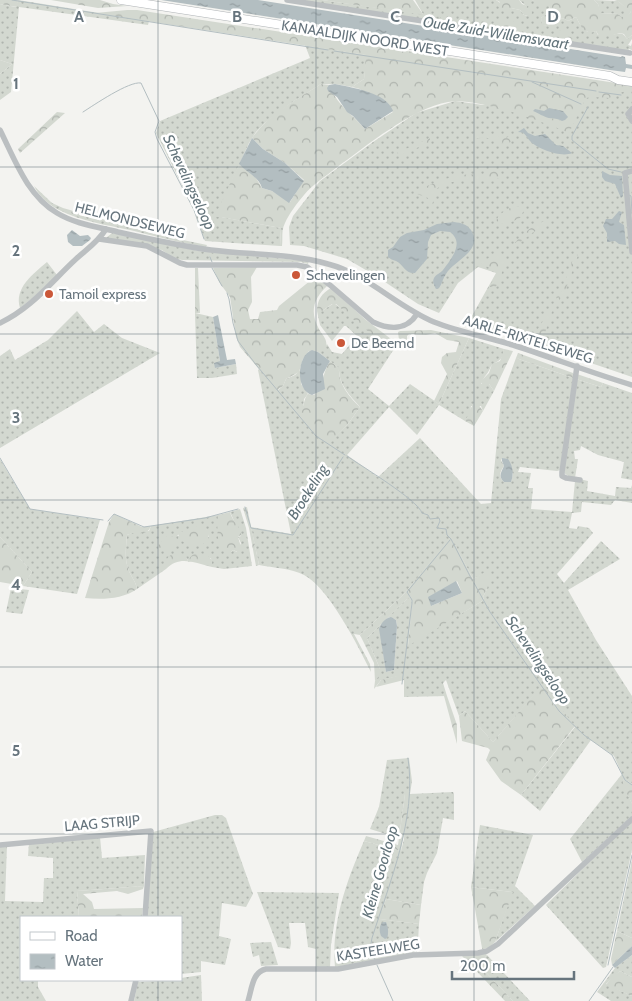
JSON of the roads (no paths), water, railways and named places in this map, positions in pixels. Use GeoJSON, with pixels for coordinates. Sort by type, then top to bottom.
{"type":"FeatureCollection","features":[{"type":"Feature","properties":{"kind":"main road","name":"KANAALDIJK NOORD WEST"},"geometry":{"type":"LineString","coordinates":[[120,0],[610,76],[632,77]]}},
{"type":"Feature","properties":{"kind":"main road","name":"KANAALDIJK NOORD WEST"},"geometry":{"type":"LineString","coordinates":[[610,76],[618,80],[632,82]]}},
{"type":"Feature","properties":{"kind":"street"},"geometry":{"type":"LineString","coordinates":[[287,0],[630,53]]}},
{"type":"Feature","properties":{"kind":"street"},"geometry":{"type":"LineString","coordinates":[[632,109],[628,114],[632,121]]}},
{"type":"Feature","properties":{"kind":"street","name":"HELMONDSEWEG"},"geometry":{"type":"LineString","coordinates":[[0,130],[27,183],[47,206],[70,219],[106,229],[166,243],[211,250]]}},
{"type":"Feature","properties":{"kind":"street"},"geometry":{"type":"LineString","coordinates":[[632,171],[625,173],[632,252]]}},
{"type":"Feature","properties":{"kind":"street"},"geometry":{"type":"LineString","coordinates":[[0,323],[24,309],[99,239],[106,229]]}},
{"type":"Feature","properties":{"kind":"street","name":"HELMONDSEWEG"},"geometry":{"type":"LineString","coordinates":[[99,239],[147,246],[180,263],[297,265],[314,271],[373,322],[379,325],[390,327],[406,326],[411,323],[417,314]]}},
{"type":"Feature","properties":{"kind":"street","name":"AARLE-RIXTELSEWEG"},"geometry":{"type":"LineString","coordinates":[[211,250],[301,258],[331,264],[353,274],[417,314],[453,329],[512,345],[632,385]]}},
{"type":"Feature","properties":{"kind":"street"},"geometry":{"type":"LineString","coordinates":[[576,366],[562,476],[580,480]]}},
{"type":"Feature","properties":{"kind":"street","name":"KASTEELWEG"},"geometry":{"type":"LineString","coordinates":[[248,1001],[255,976],[266,968],[338,969],[413,955],[478,953],[487,951],[498,944],[632,819]]}},
{"type":"Feature","properties":{"kind":"street","name":"LAAG STRIJP"},"geometry":{"type":"LineString","coordinates":[[0,845],[150,831],[145,916]]}},
{"type":"Feature","properties":{"kind":"street"},"geometry":{"type":"LineString","coordinates":[[131,1001],[136,981]]}},
{"type":"Feature","properties":{"kind":"water"},"geometry":{"type":"Polygon","coordinates":[[[161,0],[258,0],[622,56],[625,57],[626,64],[632,65],[632,69],[626,68],[625,72],[610,70],[161,0]]]}},
{"type":"Feature","properties":{"kind":"water"},"geometry":{"type":"Polygon","coordinates":[[[335,84],[376,95],[384,99],[393,111],[365,129],[347,112],[337,97],[328,91],[329,85],[335,84]]]}},
{"type":"Feature","properties":{"kind":"water"},"geometry":{"type":"Polygon","coordinates":[[[549,108],[563,111],[568,117],[562,121],[533,111],[535,109],[544,111],[549,108]]]}},
{"type":"Feature","properties":{"kind":"water"},"geometry":{"type":"Polygon","coordinates":[[[524,128],[528,133],[535,136],[545,134],[556,145],[563,146],[572,153],[556,154],[538,147],[524,133],[518,132],[524,128]]]}},
{"type":"Feature","properties":{"kind":"water"},"geometry":{"type":"Polygon","coordinates":[[[252,138],[263,149],[285,163],[304,181],[289,203],[272,191],[262,188],[255,178],[239,164],[252,138]]]}},
{"type":"Feature","properties":{"kind":"water"},"geometry":{"type":"Polygon","coordinates":[[[602,171],[610,175],[622,176],[623,196],[621,198],[615,184],[605,181],[602,177],[602,171]]]}},
{"type":"Feature","properties":{"kind":"water"},"geometry":{"type":"Polygon","coordinates":[[[619,211],[622,212],[619,222],[624,225],[626,245],[615,241],[607,242],[607,233],[603,226],[606,219],[612,219],[619,211]]]}},
{"type":"Feature","properties":{"kind":"water"},"geometry":{"type":"Polygon","coordinates":[[[454,222],[464,224],[471,230],[474,244],[466,255],[450,269],[439,288],[436,289],[433,282],[434,278],[450,261],[456,246],[454,236],[450,232],[440,231],[431,235],[428,242],[427,259],[415,273],[407,271],[399,263],[388,257],[388,250],[393,247],[400,237],[407,233],[424,230],[437,224],[454,222]]]}},
{"type":"Feature","properties":{"kind":"water"},"geometry":{"type":"Polygon","coordinates":[[[72,230],[80,236],[88,235],[91,238],[82,246],[73,246],[68,242],[67,235],[72,230]]]}},
{"type":"Feature","properties":{"kind":"water"},"geometry":{"type":"Polygon","coordinates":[[[218,315],[227,360],[235,359],[236,364],[215,368],[214,363],[220,361],[213,317],[218,315]]]}},
{"type":"Feature","properties":{"kind":"water"},"geometry":{"type":"Polygon","coordinates":[[[312,350],[330,361],[323,374],[325,389],[312,395],[303,387],[300,372],[303,358],[312,350]]]}},
{"type":"Feature","properties":{"kind":"water"},"geometry":{"type":"Polygon","coordinates":[[[502,458],[508,459],[511,464],[513,473],[511,482],[504,482],[501,478],[504,466],[502,458]]]}},
{"type":"Feature","properties":{"kind":"water"},"geometry":{"type":"Polygon","coordinates":[[[456,581],[462,593],[431,606],[428,597],[456,581]]]}},
{"type":"Feature","properties":{"kind":"water"},"geometry":{"type":"Polygon","coordinates":[[[391,617],[396,620],[397,626],[394,670],[386,672],[379,629],[387,618],[391,617]]]}},
{"type":"Feature","properties":{"kind":"water"},"geometry":{"type":"Polygon","coordinates":[[[383,922],[386,922],[388,930],[387,938],[385,939],[381,936],[380,932],[380,926],[383,922]]]}},
{"type":"Feature","properties":{"kind":"water"},"geometry":{"type":"Polygon","coordinates":[[[632,946],[632,955],[615,968],[612,965],[632,946]]]}},
{"type":"Feature","properties":{"kind":"waterway"},"geometry":{"type":"LineString","coordinates":[[12,0],[328,50]]}},
{"type":"Feature","properties":{"kind":"waterway"},"geometry":{"type":"LineString","coordinates":[[334,51],[596,91]]}},
{"type":"Feature","properties":{"kind":"waterway"},"geometry":{"type":"LineString","coordinates":[[532,82],[581,104]]}},
{"type":"Feature","properties":{"kind":"waterway","name":"Schevelingseloop"},"geometry":{"type":"LineString","coordinates":[[83,112],[120,89],[141,83],[159,121],[155,132],[157,139],[194,210],[204,239]]}},
{"type":"Feature","properties":{"kind":"waterway"},"geometry":{"type":"LineString","coordinates":[[599,92],[621,95]]}},
{"type":"Feature","properties":{"kind":"waterway"},"geometry":{"type":"LineString","coordinates":[[588,107],[572,136],[572,140],[608,169],[621,172]]}},
{"type":"Feature","properties":{"kind":"waterway"},"geometry":{"type":"LineString","coordinates":[[629,195],[631,196],[632,214]]}},
{"type":"Feature","properties":{"kind":"waterway","name":"Schevelingseloop"},"geometry":{"type":"LineString","coordinates":[[210,257],[212,262]]}},
{"type":"Feature","properties":{"kind":"waterway","name":"Schevelingseloop"},"geometry":{"type":"LineString","coordinates":[[212,268],[222,286]]}},
{"type":"Feature","properties":{"kind":"waterway","name":"Schevelingseloop"},"geometry":{"type":"LineString","coordinates":[[227,293],[238,341],[316,436],[345,455]]}},
{"type":"Feature","properties":{"kind":"waterway","name":"Schevelingseloop"},"geometry":{"type":"LineString","coordinates":[[347,456],[411,500],[430,519],[439,518],[440,521],[437,528],[446,529],[447,535],[451,539],[472,580]]}},
{"type":"Feature","properties":{"kind":"waterway","name":"Broekeling"},"geometry":{"type":"LineString","coordinates":[[245,507],[251,528],[293,535],[343,457]]}},
{"type":"Feature","properties":{"kind":"waterway","name":"Broekeling"},"geometry":{"type":"LineString","coordinates":[[0,458],[30,509],[103,520]]}},
{"type":"Feature","properties":{"kind":"waterway","name":"Broekeling"},"geometry":{"type":"LineString","coordinates":[[108,521],[114,514],[144,527],[205,518],[238,509]]}},
{"type":"Feature","properties":{"kind":"waterway"},"geometry":{"type":"LineString","coordinates":[[402,684],[412,603],[407,592],[450,540]]}},
{"type":"Feature","properties":{"kind":"waterway","name":"Schevelingseloop"},"geometry":{"type":"LineString","coordinates":[[474,583],[490,612],[559,711],[584,735],[612,755],[625,780],[632,785]]}},
{"type":"Feature","properties":{"kind":"waterway","name":"Kleine Goorloop"},"geometry":{"type":"LineString","coordinates":[[375,960],[370,949],[372,938],[394,872],[409,803],[408,758]]}},
{"type":"Feature","properties":{"kind":"waterway","name":"Schevelingseloop"},"geometry":{"type":"LineString","coordinates":[[608,965],[632,855]]}},
{"type":"Feature","properties":{"kind":"waterway","name":"Kleine Goorloop"},"geometry":{"type":"LineString","coordinates":[[377,965],[393,1001]]}},
{"type":"Feature","properties":{"kind":"waterway"},"geometry":{"type":"LineString","coordinates":[[589,1001],[613,967]]}},
{"type":"Feature","properties":{"kind":"place","name":"Schevelingen"},"geometry":{"type":"Point","coordinates":[296,275]}},
{"type":"Feature","properties":{"kind":"place","name":"Tamoil express"},"geometry":{"type":"Point","coordinates":[49,294]}},
{"type":"Feature","properties":{"kind":"place","name":"De Beemd"},"geometry":{"type":"Point","coordinates":[341,343]}},
{"type":"Feature","properties":{"kind":"water label","name":"Oude Zuid-Willemsvaart"},"geometry":{"type":"Point","coordinates":[496,33]}}]}
